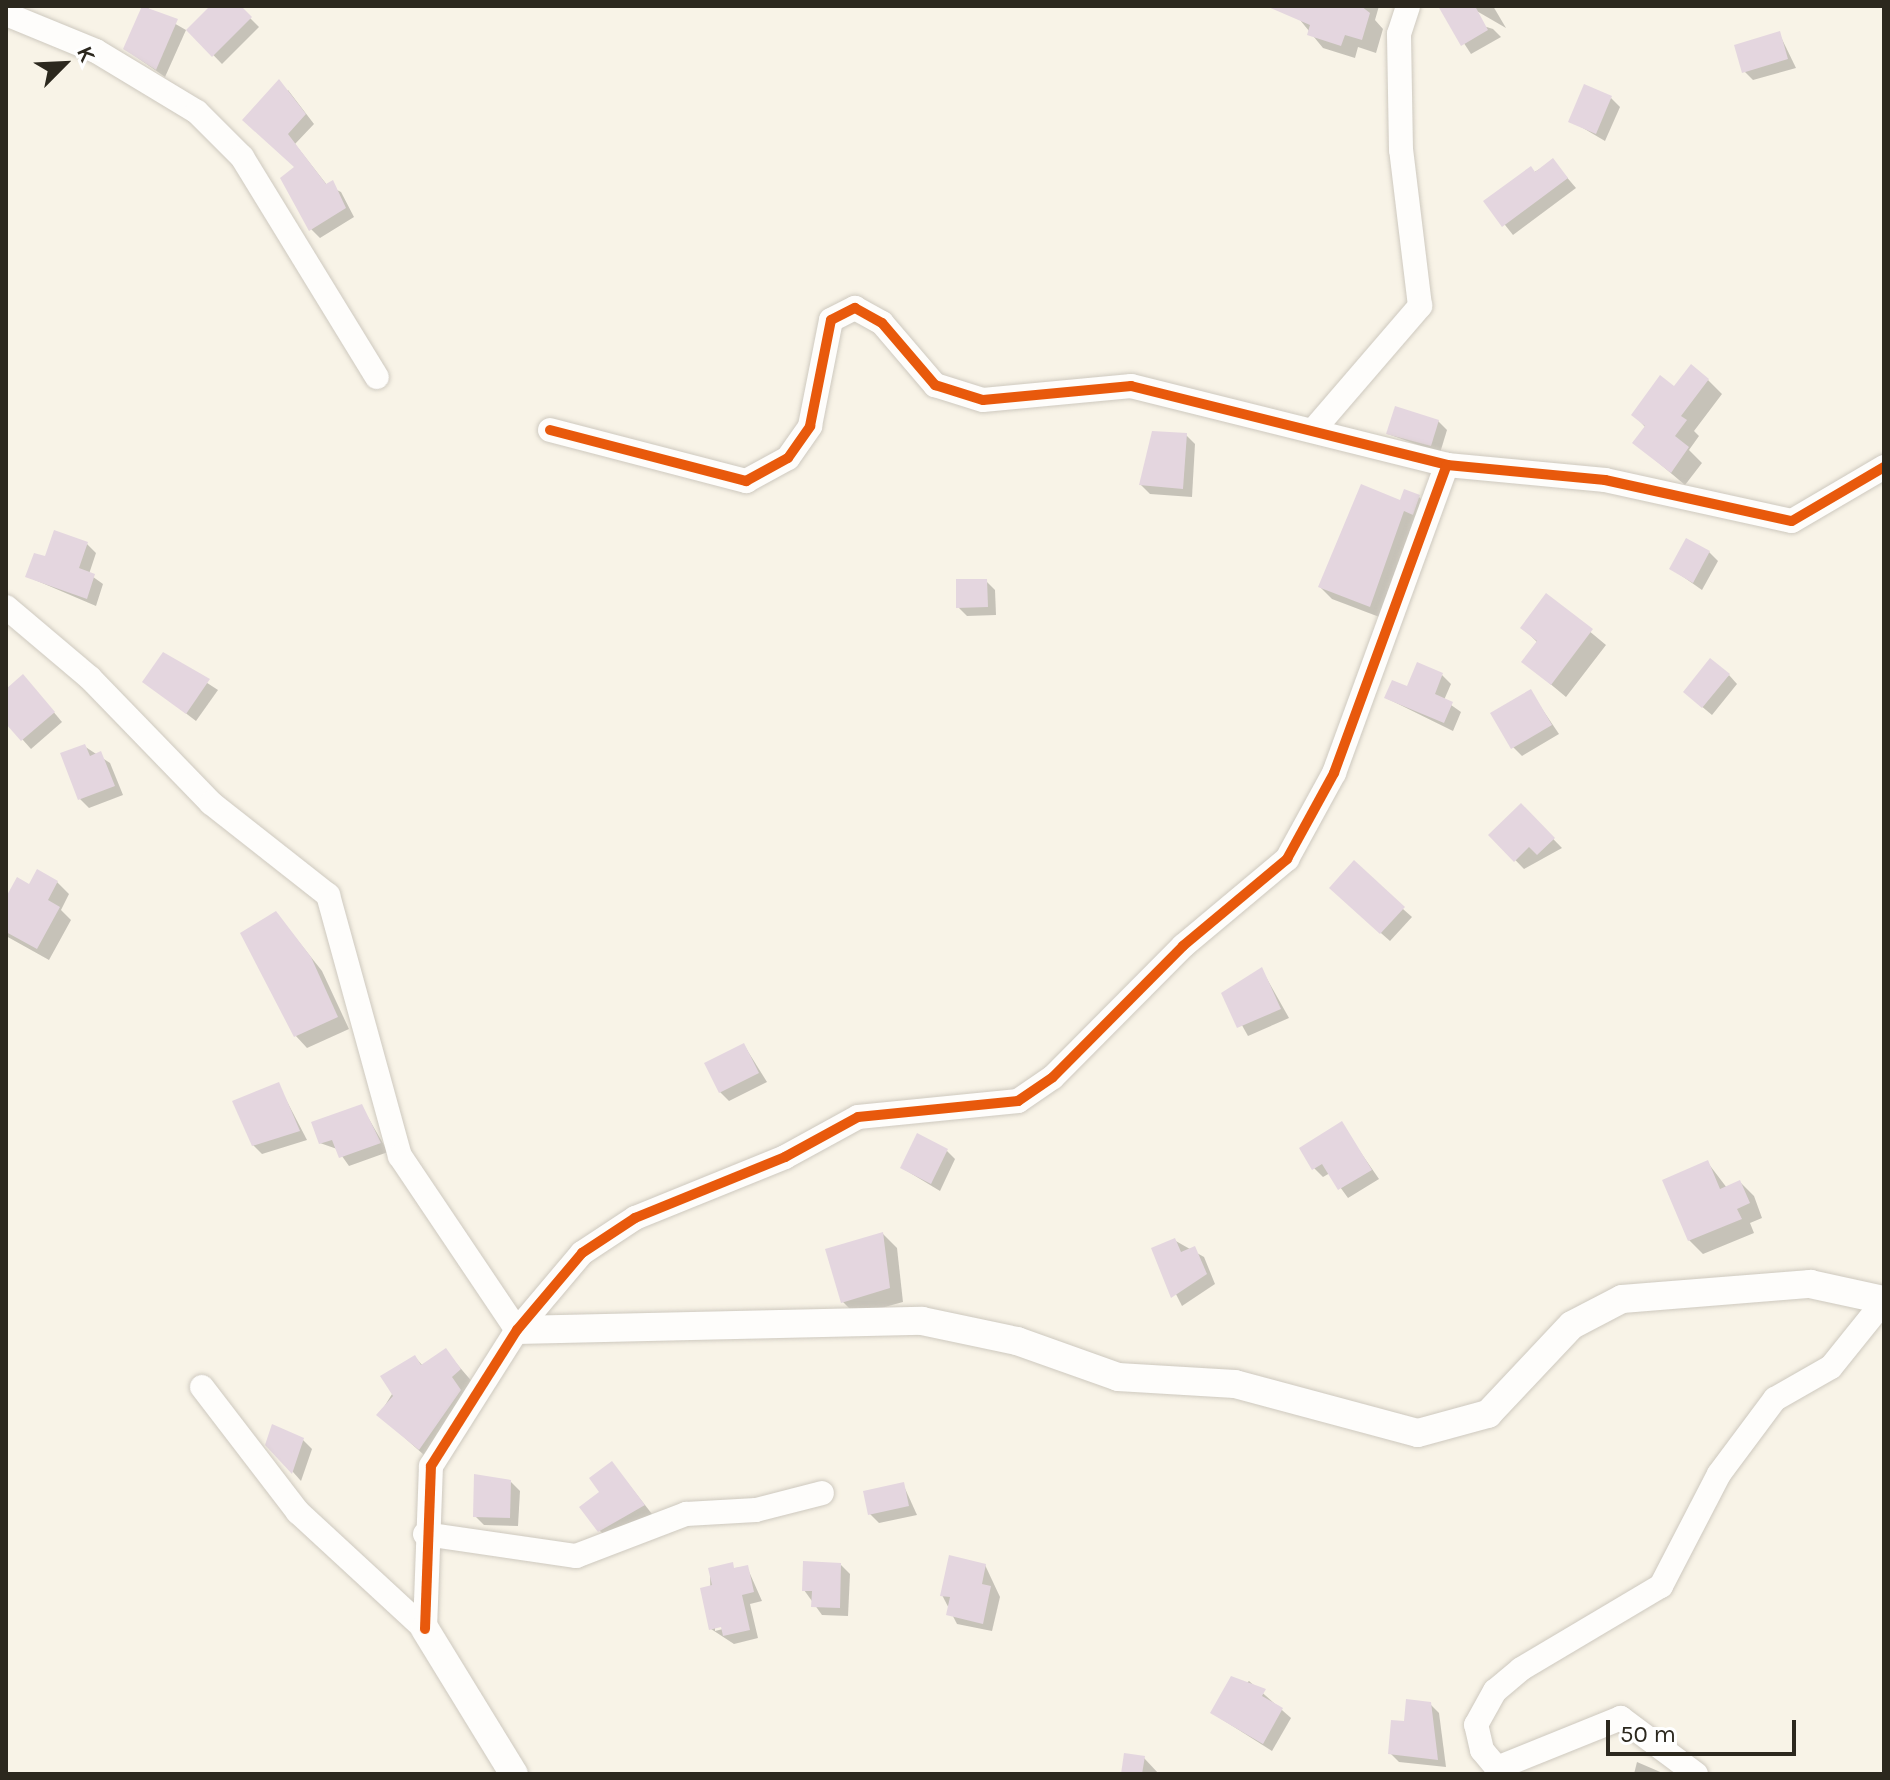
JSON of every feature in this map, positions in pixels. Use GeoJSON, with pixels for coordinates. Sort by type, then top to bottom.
{"type":"FeatureCollection","features":[{"type":"Feature","properties":{"kind":"street"},"geometry":{"type":"LineString","coordinates":[[1316,427],[1420,306],[1401,150],[1399,34],[1408,6]]}},
{"type":"Feature","properties":{"kind":"street"},"geometry":{"type":"LineString","coordinates":[[6,14],[96,51],[197,112],[242,157],[377,377]]}},
{"type":"Feature","properties":{"kind":"street"},"geometry":{"type":"LineString","coordinates":[[550,430],[746,481],[788,458],[810,426],[831,320],[855,308],[882,323],[935,385],[983,400],[1131,386],[1316,427],[1447,465],[1605,480],[1792,521],[1884,467]]}},
{"type":"Feature","properties":{"kind":"street"},"geometry":{"type":"LineString","coordinates":[[425,1629],[425,1534],[431,1466],[517,1330],[582,1253],[635,1218],[785,1157],[858,1117],[985,1110],[1018,1101],[1053,1077],[1183,946],[1287,859],[1334,773],[1447,465]]}},
{"type":"Feature","properties":{"kind":"street"},"geometry":{"type":"LineString","coordinates":[[6,607],[90,678],[211,803],[328,895],[400,1156],[517,1330]]}},
{"type":"Feature","properties":{"kind":"street"},"geometry":{"type":"LineString","coordinates":[[517,1330],[922,1321],[1017,1341],[1118,1377],[1235,1384],[1418,1433],[1488,1414],[1572,1325],[1622,1299],[1810,1284],[1884,1301],[1831,1367],[1775,1399],[1719,1474],[1661,1586],[1521,1669],[1495,1691],[1476,1725],[1482,1750],[1497,1768],[1621,1718],[1696,1774]]}},
{"type":"Feature","properties":{"kind":"street"},"geometry":{"type":"LineString","coordinates":[[202,1387],[298,1512],[425,1629],[514,1774]]}},
{"type":"Feature","properties":{"kind":"street"},"geometry":{"type":"LineString","coordinates":[[425,1534],[576,1556],[686,1514],[756,1510],[822,1493]]}},
{"type":"Feature","properties":{"kind":"building"},"geometry":{"type":"Polygon","coordinates":[[[142,6],[178,19],[156,70],[123,49],[142,6]]]}},
{"type":"Feature","properties":{"kind":"building"},"geometry":{"type":"Polygon","coordinates":[[[210,6],[241,6],[252,17],[212,57],[186,30],[210,6]]]}},
{"type":"Feature","properties":{"kind":"building"},"geometry":{"type":"Polygon","coordinates":[[[1266,6],[1361,6],[1370,13],[1362,40],[1345,35],[1341,46],[1307,35],[1310,25],[1266,6]]]}},
{"type":"Feature","properties":{"kind":"building"},"geometry":{"type":"Polygon","coordinates":[[[1438,6],[1475,6],[1488,30],[1461,46],[1438,6]]]}},
{"type":"Feature","properties":{"kind":"building"},"geometry":{"type":"Polygon","coordinates":[[[1780,31],[1788,59],[1742,73],[1734,45],[1780,31]]]}},
{"type":"Feature","properties":{"kind":"building"},"geometry":{"type":"Polygon","coordinates":[[[279,79],[306,114],[288,134],[326,184],[333,180],[346,208],[309,231],[280,178],[294,167],[242,120],[279,79]]]}},
{"type":"Feature","properties":{"kind":"building"},"geometry":{"type":"Polygon","coordinates":[[[1584,84],[1612,96],[1596,134],[1568,122],[1584,84]]]}},
{"type":"Feature","properties":{"kind":"building"},"geometry":{"type":"Polygon","coordinates":[[[1553,158],[1568,178],[1502,227],[1483,201],[1531,166],[1535,172],[1553,158]]]}},
{"type":"Feature","properties":{"kind":"building"},"geometry":{"type":"Polygon","coordinates":[[[1691,364],[1709,379],[1681,416],[1687,420],[1675,436],[1689,447],[1671,473],[1632,443],[1645,426],[1631,415],[1660,375],[1674,386],[1691,364]]]}},
{"type":"Feature","properties":{"kind":"building"},"geometry":{"type":"Polygon","coordinates":[[[1395,406],[1439,420],[1431,446],[1386,434],[1395,406]]]}},
{"type":"Feature","properties":{"kind":"building"},"geometry":{"type":"Polygon","coordinates":[[[1152,431],[1187,433],[1183,489],[1139,485],[1152,431]]]}},
{"type":"Feature","properties":{"kind":"building"},"geometry":{"type":"Polygon","coordinates":[[[1361,484],[1400,500],[1404,489],[1420,495],[1413,515],[1404,511],[1370,607],[1318,587],[1361,484]]]}},
{"type":"Feature","properties":{"kind":"building"},"geometry":{"type":"Polygon","coordinates":[[[54,530],[88,542],[79,568],[95,574],[87,599],[25,577],[34,553],[45,556],[54,530]]]}},
{"type":"Feature","properties":{"kind":"building"},"geometry":{"type":"Polygon","coordinates":[[[1686,538],[1710,551],[1693,583],[1669,569],[1686,538]]]}},
{"type":"Feature","properties":{"kind":"building"},"geometry":{"type":"Polygon","coordinates":[[[956,579],[987,579],[988,607],[956,608],[956,579]]]}},
{"type":"Feature","properties":{"kind":"building"},"geometry":{"type":"Polygon","coordinates":[[[1546,593],[1593,629],[1551,685],[1521,662],[1537,641],[1520,628],[1546,593]]]}},
{"type":"Feature","properties":{"kind":"building"},"geometry":{"type":"Polygon","coordinates":[[[163,652],[210,679],[186,714],[142,682],[163,652]]]}},
{"type":"Feature","properties":{"kind":"building"},"geometry":{"type":"Polygon","coordinates":[[[1710,658],[1730,674],[1702,708],[1683,692],[1710,658]]]}},
{"type":"Feature","properties":{"kind":"building"},"geometry":{"type":"Polygon","coordinates":[[[1417,662],[1443,673],[1435,694],[1453,702],[1444,723],[1384,698],[1392,680],[1407,686],[1417,662]]]}},
{"type":"Feature","properties":{"kind":"building"},"geometry":{"type":"Polygon","coordinates":[[[23,674],[55,712],[21,741],[6,724],[6,689],[23,674]]]}},
{"type":"Feature","properties":{"kind":"building"},"geometry":{"type":"Polygon","coordinates":[[[1531,689],[1552,725],[1511,749],[1490,713],[1531,689]]]}},
{"type":"Feature","properties":{"kind":"building"},"geometry":{"type":"Polygon","coordinates":[[[85,744],[90,756],[101,751],[115,786],[78,800],[60,753],[85,744]]]}},
{"type":"Feature","properties":{"kind":"building"},"geometry":{"type":"Polygon","coordinates":[[[1521,803],[1555,838],[1537,855],[1529,847],[1514,862],[1488,835],[1521,803]]]}},
{"type":"Feature","properties":{"kind":"building"},"geometry":{"type":"Polygon","coordinates":[[[1354,860],[1405,907],[1380,934],[1329,888],[1354,860]]]}},
{"type":"Feature","properties":{"kind":"building"},"geometry":{"type":"Polygon","coordinates":[[[37,869],[58,881],[48,900],[60,907],[37,949],[6,932],[6,897],[17,877],[29,884],[37,869]]]}},
{"type":"Feature","properties":{"kind":"building"},"geometry":{"type":"Polygon","coordinates":[[[276,911],[311,957],[338,1017],[294,1037],[240,933],[276,911]]]}},
{"type":"Feature","properties":{"kind":"building"},"geometry":{"type":"Polygon","coordinates":[[[1262,967],[1281,1009],[1237,1028],[1221,993],[1262,967]]]}},
{"type":"Feature","properties":{"kind":"building"},"geometry":{"type":"Polygon","coordinates":[[[744,1043],[759,1073],[719,1093],[704,1063],[744,1043]]]}},
{"type":"Feature","properties":{"kind":"building"},"geometry":{"type":"Polygon","coordinates":[[[279,1082],[300,1131],[252,1146],[232,1101],[279,1082]]]}},
{"type":"Feature","properties":{"kind":"building"},"geometry":{"type":"Polygon","coordinates":[[[362,1104],[381,1143],[339,1158],[332,1140],[319,1144],[311,1122],[362,1104]]]}},
{"type":"Feature","properties":{"kind":"building"},"geometry":{"type":"Polygon","coordinates":[[[1342,1121],[1372,1170],[1338,1190],[1322,1164],[1312,1170],[1299,1148],[1342,1121]]]}},
{"type":"Feature","properties":{"kind":"building"},"geometry":{"type":"Polygon","coordinates":[[[917,1133],[948,1149],[931,1184],[900,1168],[917,1133]]]}},
{"type":"Feature","properties":{"kind":"building"},"geometry":{"type":"Polygon","coordinates":[[[1708,1160],[1720,1189],[1740,1180],[1750,1203],[1737,1209],[1742,1219],[1688,1241],[1662,1180],[1708,1160]]]}},
{"type":"Feature","properties":{"kind":"building"},"geometry":{"type":"Polygon","coordinates":[[[883,1232],[890,1288],[841,1303],[825,1249],[883,1232]]]}},
{"type":"Feature","properties":{"kind":"building"},"geometry":{"type":"Polygon","coordinates":[[[1175,1238],[1181,1252],[1195,1246],[1207,1274],[1171,1298],[1151,1248],[1175,1238]]]}},
{"type":"Feature","properties":{"kind":"building"},"geometry":{"type":"Polygon","coordinates":[[[446,1348],[461,1369],[452,1377],[461,1390],[419,1450],[376,1415],[393,1396],[380,1376],[415,1355],[421,1365],[446,1348]]]}},
{"type":"Feature","properties":{"kind":"building"},"geometry":{"type":"Polygon","coordinates":[[[272,1424],[304,1438],[292,1474],[265,1445],[272,1424]]]}},
{"type":"Feature","properties":{"kind":"building"},"geometry":{"type":"Polygon","coordinates":[[[612,1461],[645,1505],[598,1532],[579,1507],[599,1492],[589,1478],[612,1461]]]}},
{"type":"Feature","properties":{"kind":"building"},"geometry":{"type":"Polygon","coordinates":[[[474,1474],[511,1480],[510,1518],[473,1517],[474,1474]]]}},
{"type":"Feature","properties":{"kind":"building"},"geometry":{"type":"Polygon","coordinates":[[[904,1482],[909,1506],[868,1515],[863,1491],[904,1482]]]}},
{"type":"Feature","properties":{"kind":"building"},"geometry":{"type":"Polygon","coordinates":[[[949,1555],[986,1564],[982,1584],[991,1586],[983,1624],[946,1615],[950,1597],[940,1596],[949,1555]]]}},
{"type":"Feature","properties":{"kind":"building"},"geometry":{"type":"Polygon","coordinates":[[[803,1561],[841,1563],[840,1608],[811,1607],[812,1591],[802,1591],[803,1561]]]}},
{"type":"Feature","properties":{"kind":"building"},"geometry":{"type":"Polygon","coordinates":[[[733,1562],[734,1568],[748,1565],[754,1592],[742,1595],[750,1630],[723,1636],[721,1627],[709,1630],[700,1588],[712,1585],[708,1568],[733,1562]]]}},
{"type":"Feature","properties":{"kind":"building"},"geometry":{"type":"Polygon","coordinates":[[[1231,1676],[1266,1689],[1262,1696],[1283,1708],[1263,1744],[1210,1713],[1231,1676]]]}},
{"type":"Feature","properties":{"kind":"building"},"geometry":{"type":"Polygon","coordinates":[[[1406,1699],[1431,1702],[1438,1760],[1388,1754],[1391,1720],[1404,1721],[1406,1699]]]}},
{"type":"Feature","properties":{"kind":"building"},"geometry":{"type":"Polygon","coordinates":[[[1124,1753],[1145,1756],[1142,1774],[1121,1774],[1124,1753]]]}},
{"type":"Feature","properties":{"kind":"cycle path"},"geometry":{"type":"LineString","coordinates":[[550,430],[746,481],[788,458],[810,426],[831,320],[855,308],[882,323],[935,385],[983,400],[1131,386],[1447,465],[1605,480],[1792,521],[1884,467]]}},
{"type":"Feature","properties":{"kind":"cycle path"},"geometry":{"type":"LineString","coordinates":[[425,1629],[431,1466],[517,1330],[582,1253],[635,1218],[785,1157],[858,1117],[1018,1101],[1053,1077],[1183,946],[1287,859],[1334,773],[1447,465]]}}]}
